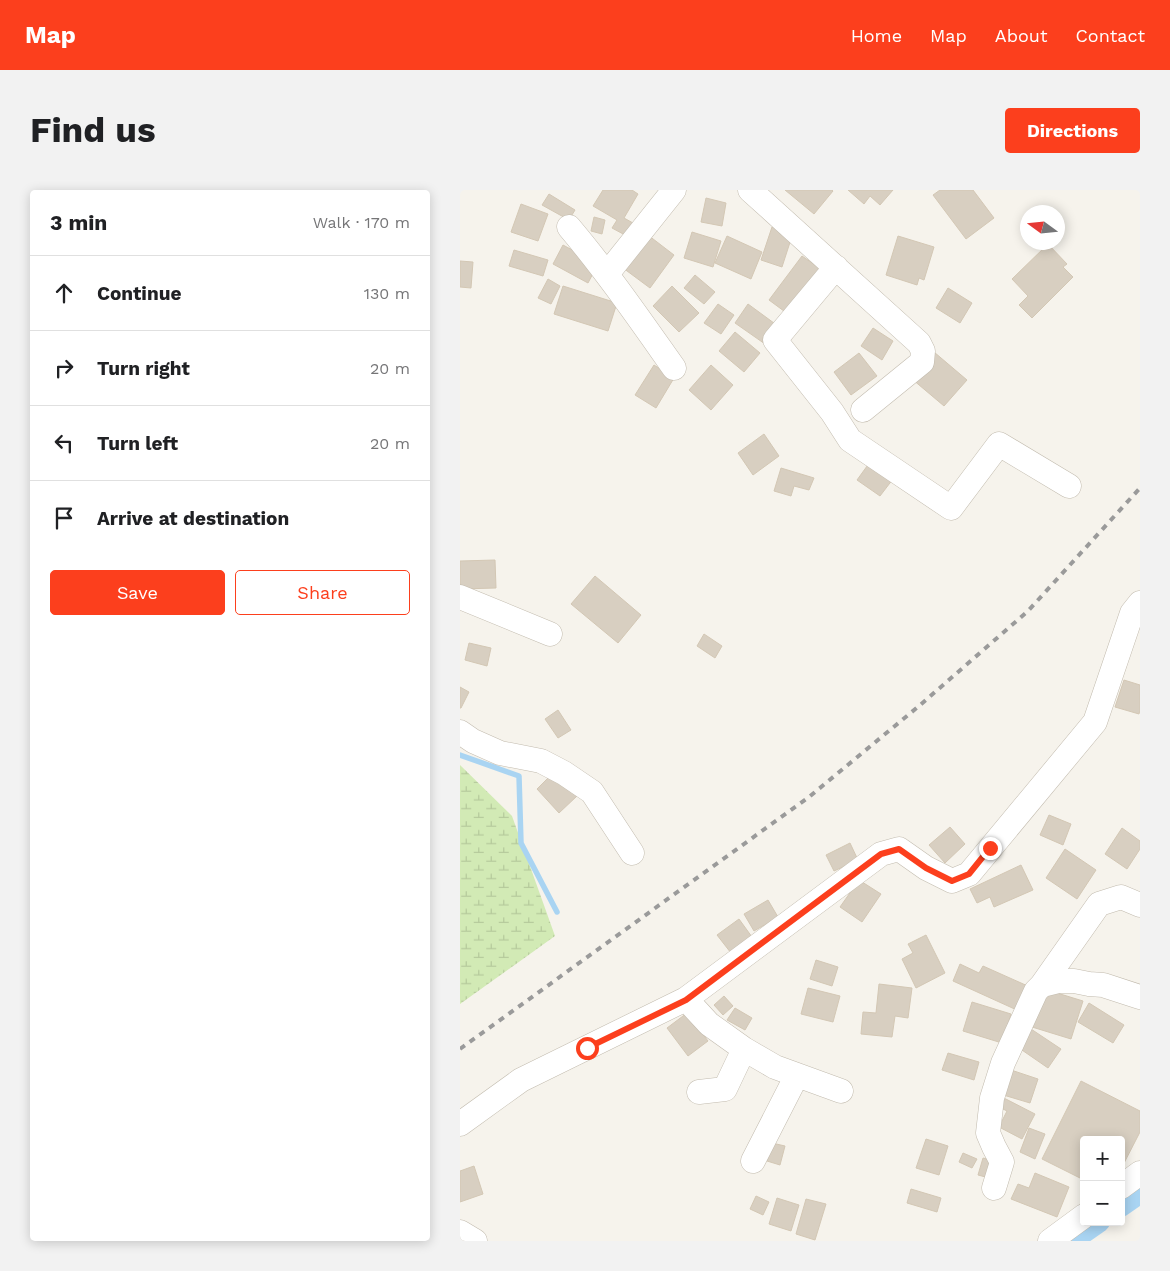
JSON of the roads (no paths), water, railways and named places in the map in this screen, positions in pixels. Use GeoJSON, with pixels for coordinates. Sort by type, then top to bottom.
{"type":"FeatureCollection","features":[{"type":"Feature","properties":{"kind":"street"},"geometry":{"type":"LineString","coordinates":[[607,274],[674,190]]}},
{"type":"Feature","properties":{"kind":"street"},"geometry":{"type":"LineString","coordinates":[[750,190],[836,267],[918,343],[923,350],[922,362],[864,410]]}},
{"type":"Feature","properties":{"kind":"street"},"geometry":{"type":"LineString","coordinates":[[570,228],[607,274],[674,368]]}},
{"type":"Feature","properties":{"kind":"street"},"geometry":{"type":"LineString","coordinates":[[836,267],[775,340],[832,412],[850,440],[951,508],[998,444],[1069,486]]}},
{"type":"Feature","properties":{"kind":"street"},"geometry":{"type":"LineString","coordinates":[[460,597],[550,634]]}},
{"type":"Feature","properties":{"kind":"street"},"geometry":{"type":"LineString","coordinates":[[460,1124],[522,1080],[686,1000],[881,854],[899,849],[926,868],[952,881],[969,874],[1095,722],[1132,613],[1140,603]]}},
{"type":"Feature","properties":{"kind":"street"},"geometry":{"type":"LineString","coordinates":[[460,732],[500,753],[541,761],[564,773],[592,792],[632,854]]}},
{"type":"Feature","properties":{"kind":"street"},"geometry":{"type":"LineString","coordinates":[[994,1188],[1002,1162],[988,1133],[992,1098],[1009,1049],[1036,991],[1099,904],[1121,897],[1140,905]]}},
{"type":"Feature","properties":{"kind":"street"},"geometry":{"type":"LineString","coordinates":[[1042,984],[1074,981],[1103,985],[1140,997]]}},
{"type":"Feature","properties":{"kind":"street"},"geometry":{"type":"LineString","coordinates":[[686,1000],[709,1024],[744,1049],[775,1067],[842,1091]]}},
{"type":"Feature","properties":{"kind":"street"},"geometry":{"type":"LineString","coordinates":[[699,1092],[725,1089],[744,1049]]}},
{"type":"Feature","properties":{"kind":"street"},"geometry":{"type":"LineString","coordinates":[[754,1161],[797,1075]]}},
{"type":"Feature","properties":{"kind":"street"},"geometry":{"type":"LineString","coordinates":[[1125,1184],[1140,1174]]}},
{"type":"Feature","properties":{"kind":"street"},"geometry":{"type":"LineString","coordinates":[[1050,1241],[1080,1219]]}},
{"type":"Feature","properties":{"kind":"street"},"geometry":{"type":"LineString","coordinates":[[460,1232],[475,1241]]}},
{"type":"Feature","properties":{"kind":"waterway"},"geometry":{"type":"LineString","coordinates":[[460,755],[519,776],[521,843],[557,912]]}},
{"type":"Feature","properties":{"kind":"waterway"},"geometry":{"type":"LineString","coordinates":[[1125,1204],[1140,1194]]}},
{"type":"Feature","properties":{"kind":"waterway"},"geometry":{"type":"LineString","coordinates":[[1073,1241],[1094,1226]]}},
{"type":"Feature","properties":{"kind":"railway"},"geometry":{"type":"LineString","coordinates":[[460,1049],[809,797],[919,706],[1028,611],[1140,488]]}}]}
